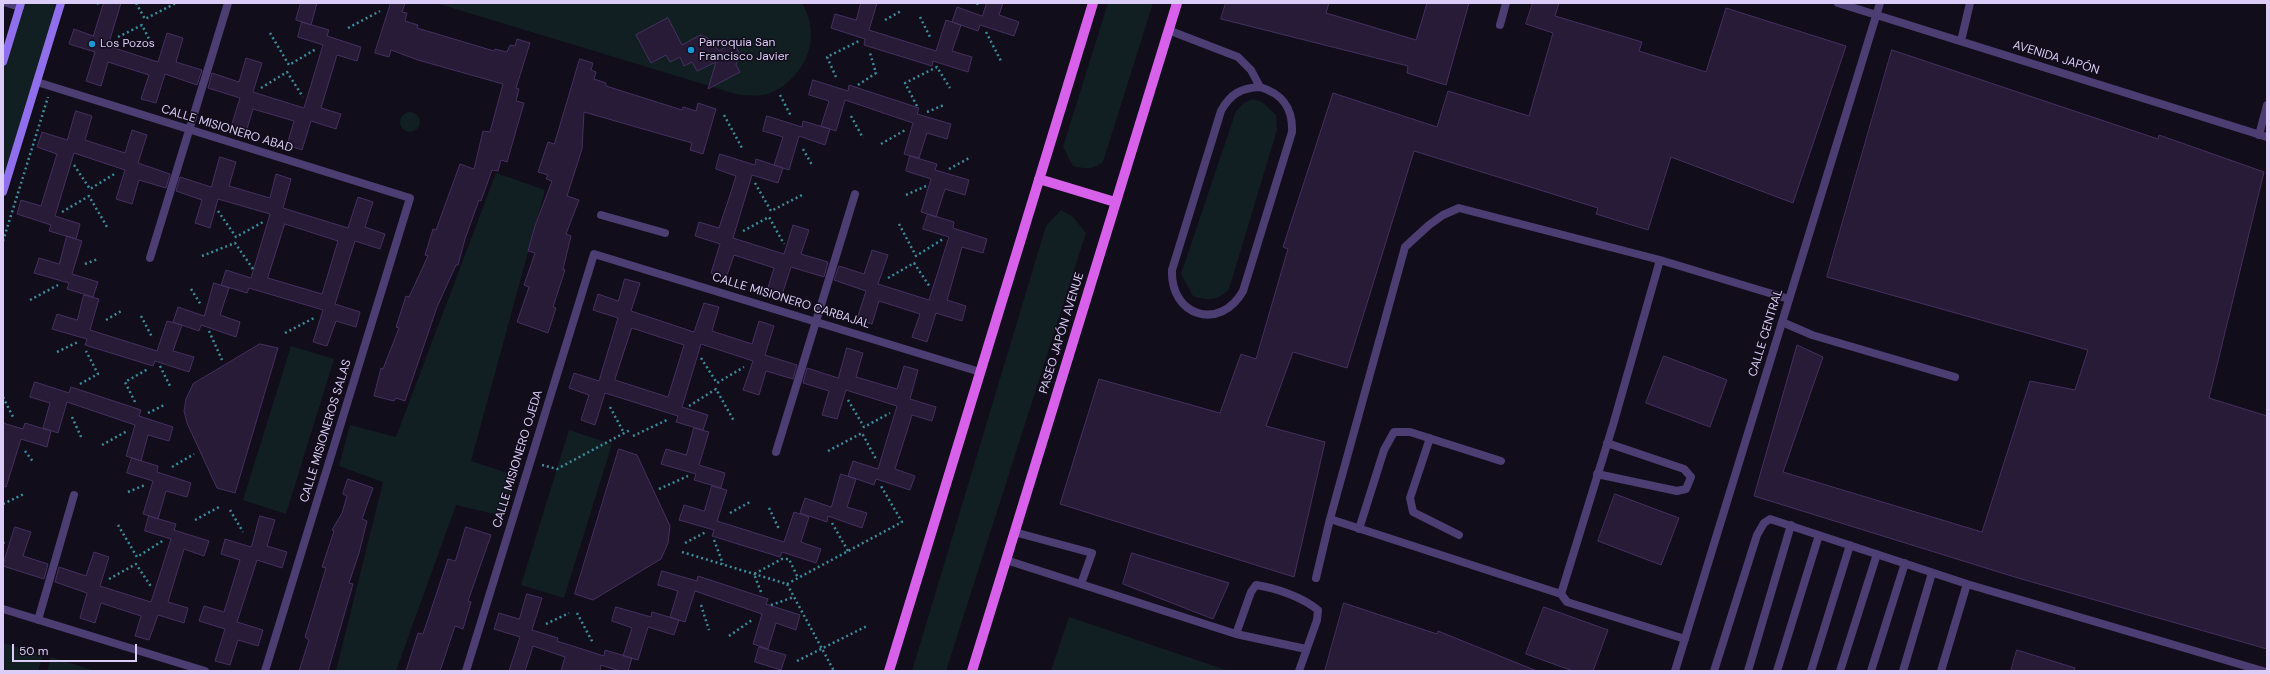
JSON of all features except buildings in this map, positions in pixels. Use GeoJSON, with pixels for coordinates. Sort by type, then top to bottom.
{"type":"FeatureCollection","features":[{"type":"Feature","properties":{"kind":"main road"},"geometry":{"type":"LineString","coordinates":[[3,192],[61,3]]}},
{"type":"Feature","properties":{"kind":"main road"},"geometry":{"type":"LineString","coordinates":[[889,671],[1093,3]]}},
{"type":"Feature","properties":{"kind":"main road","name":"PASEO JAPÓN AVENUE"},"geometry":{"type":"LineString","coordinates":[[972,671],[1177,3]]}},
{"type":"Feature","properties":{"kind":"main road"},"geometry":{"type":"LineString","coordinates":[[3,62],[20,5]]}},
{"type":"Feature","properties":{"kind":"main road"},"geometry":{"type":"LineString","coordinates":[[1039,179],[1115,202]]}},
{"type":"Feature","properties":{"kind":"street"},"geometry":{"type":"LineString","coordinates":[[7,3],[20,5]]}},
{"type":"Feature","properties":{"kind":"street"},"geometry":{"type":"LineString","coordinates":[[150,258],[228,3]]}},
{"type":"Feature","properties":{"kind":"street"},"geometry":{"type":"LineString","coordinates":[[1500,25],[1506,3]]}},
{"type":"Feature","properties":{"kind":"street","name":"AVENIDA JAPÓN"},"geometry":{"type":"LineString","coordinates":[[1838,3],[2263,136]]}},
{"type":"Feature","properties":{"kind":"street","name":"CALLE CENTRAL"},"geometry":{"type":"LineString","coordinates":[[1675,671],[1880,3]]}},
{"type":"Feature","properties":{"kind":"street"},"geometry":{"type":"LineString","coordinates":[[1961,41],[1970,3]]}},
{"type":"Feature","properties":{"kind":"street"},"geometry":{"type":"LineString","coordinates":[[1168,30],[1238,57],[1251,70],[1260,87],[1272,91],[1286,103],[1292,121],[1292,132],[1243,291],[1237,302],[1228,310],[1217,314],[1204,315],[1192,311],[1182,304],[1175,294],[1172,282],[1172,270],[1221,111],[1227,100],[1236,92],[1248,88],[1260,87]]}},
{"type":"Feature","properties":{"kind":"street","name":"CALLE MISIONERO ABAD"},"geometry":{"type":"LineString","coordinates":[[37,82],[410,198]]}},
{"type":"Feature","properties":{"kind":"street"},"geometry":{"type":"LineString","coordinates":[[2263,136],[2267,105]]}},
{"type":"Feature","properties":{"kind":"street"},"geometry":{"type":"LineString","coordinates":[[776,452],[855,194]]}},
{"type":"Feature","properties":{"kind":"street","name":"CALLE MISIONEROS SALAS"},"geometry":{"type":"LineString","coordinates":[[265,671],[410,198]]}},
{"type":"Feature","properties":{"kind":"street"},"geometry":{"type":"LineString","coordinates":[[1316,578],[1330,519],[1405,247],[1429,225],[1443,215],[1459,208],[1660,260],[1789,299]]}},
{"type":"Feature","properties":{"kind":"street"},"geometry":{"type":"LineString","coordinates":[[601,215],[665,233]]}},
{"type":"Feature","properties":{"kind":"street","name":"CALLE MISIONERO CARBAJAL"},"geometry":{"type":"LineString","coordinates":[[594,254],[980,372]]}},
{"type":"Feature","properties":{"kind":"street","name":"CALLE MISIONERO OJEDA"},"geometry":{"type":"LineString","coordinates":[[466,671],[594,254]]}},
{"type":"Feature","properties":{"kind":"street"},"geometry":{"type":"LineString","coordinates":[[1561,594],[1660,260]]}},
{"type":"Feature","properties":{"kind":"street"},"geometry":{"type":"LineString","coordinates":[[1782,322],[1812,335],[1955,377]]}},
{"type":"Feature","properties":{"kind":"street"},"geometry":{"type":"LineString","coordinates":[[1358,529],[1384,450],[1394,432],[1410,432],[1501,461]]}},
{"type":"Feature","properties":{"kind":"street"},"geometry":{"type":"LineString","coordinates":[[1430,438],[1410,498],[1413,512],[1459,535]]}},
{"type":"Feature","properties":{"kind":"street"},"geometry":{"type":"LineString","coordinates":[[1597,474],[1677,491],[1686,489],[1691,477],[1684,469],[1606,443]]}},
{"type":"Feature","properties":{"kind":"street"},"geometry":{"type":"LineString","coordinates":[[38,620],[74,495]]}},
{"type":"Feature","properties":{"kind":"street"},"geometry":{"type":"LineString","coordinates":[[1714,671],[1757,535],[1764,523],[1770,518],[1967,584],[2263,671]]}},
{"type":"Feature","properties":{"kind":"street"},"geometry":{"type":"LineString","coordinates":[[1330,519],[1561,594],[1567,602],[1684,639]]}},
{"type":"Feature","properties":{"kind":"street"},"geometry":{"type":"LineString","coordinates":[[1748,671],[1791,525]]}},
{"type":"Feature","properties":{"kind":"street"},"geometry":{"type":"LineString","coordinates":[[1014,532],[1092,553],[1081,584]]}},
{"type":"Feature","properties":{"kind":"street"},"geometry":{"type":"LineString","coordinates":[[1777,671],[1819,535]]}},
{"type":"Feature","properties":{"kind":"street"},"geometry":{"type":"LineString","coordinates":[[1810,671],[1850,545]]}},
{"type":"Feature","properties":{"kind":"street"},"geometry":{"type":"LineString","coordinates":[[1840,671],[1877,554]]}},
{"type":"Feature","properties":{"kind":"street"},"geometry":{"type":"LineString","coordinates":[[1006,560],[1236,634],[1306,649]]}},
{"type":"Feature","properties":{"kind":"street"},"geometry":{"type":"LineString","coordinates":[[1871,671],[1905,564]]}},
{"type":"Feature","properties":{"kind":"street"},"geometry":{"type":"LineString","coordinates":[[1904,671],[1932,573]]}},
{"type":"Feature","properties":{"kind":"street"},"geometry":{"type":"LineString","coordinates":[[1941,671],[1967,584]]}},
{"type":"Feature","properties":{"kind":"street"},"geometry":{"type":"LineString","coordinates":[[1236,634],[1251,592],[1256,586],[1265,587],[1309,603],[1318,610],[1317,620],[1299,671]]}},
{"type":"Feature","properties":{"kind":"street"},"geometry":{"type":"LineString","coordinates":[[3,610],[205,671]]}},
{"type":"Feature","properties":{"kind":"path"},"geometry":{"type":"LineString","coordinates":[[136,3],[145,19],[176,3]]}},
{"type":"Feature","properties":{"kind":"path"},"geometry":{"type":"LineString","coordinates":[[348,28],[380,11]]}},
{"type":"Feature","properties":{"kind":"path"},"geometry":{"type":"LineString","coordinates":[[885,20],[902,11]]}},
{"type":"Feature","properties":{"kind":"path"},"geometry":{"type":"LineString","coordinates":[[920,17],[930,37]]}},
{"type":"Feature","properties":{"kind":"path"},"geometry":{"type":"LineString","coordinates":[[118,37],[142,25],[153,47]]}},
{"type":"Feature","properties":{"kind":"path"},"geometry":{"type":"LineString","coordinates":[[986,32],[1001,61]]}},
{"type":"Feature","properties":{"kind":"path"},"geometry":{"type":"LineString","coordinates":[[270,33],[289,65],[316,49]]}},
{"type":"Feature","properties":{"kind":"path"},"geometry":{"type":"LineString","coordinates":[[836,77],[827,57],[859,41]]}},
{"type":"Feature","properties":{"kind":"path"},"geometry":{"type":"LineString","coordinates":[[858,84],[876,73],[870,53]]}},
{"type":"Feature","properties":{"kind":"path"},"geometry":{"type":"LineString","coordinates":[[917,106],[905,82],[937,67],[950,88]]}},
{"type":"Feature","properties":{"kind":"path"},"geometry":{"type":"LineString","coordinates":[[261,88],[287,72],[303,97]]}},
{"type":"Feature","properties":{"kind":"path"},"geometry":{"type":"LineString","coordinates":[[780,95],[791,116]]}},
{"type":"Feature","properties":{"kind":"path"},"geometry":{"type":"LineString","coordinates":[[3,241],[46,100]]}},
{"type":"Feature","properties":{"kind":"path"},"geometry":{"type":"LineString","coordinates":[[927,112],[944,105]]}},
{"type":"Feature","properties":{"kind":"path"},"geometry":{"type":"LineString","coordinates":[[724,115],[742,148]]}},
{"type":"Feature","properties":{"kind":"path"},"geometry":{"type":"LineString","coordinates":[[851,116],[863,138]]}},
{"type":"Feature","properties":{"kind":"path"},"geometry":{"type":"LineString","coordinates":[[881,144],[907,130]]}},
{"type":"Feature","properties":{"kind":"path"},"geometry":{"type":"LineString","coordinates":[[804,149],[812,165]]}},
{"type":"Feature","properties":{"kind":"path"},"geometry":{"type":"LineString","coordinates":[[949,169],[971,157]]}},
{"type":"Feature","properties":{"kind":"path"},"geometry":{"type":"LineString","coordinates":[[74,165],[90,189],[116,173]]}},
{"type":"Feature","properties":{"kind":"path"},"geometry":{"type":"LineString","coordinates":[[755,183],[770,211],[804,194]]}},
{"type":"Feature","properties":{"kind":"path"},"geometry":{"type":"LineString","coordinates":[[906,195],[926,186]]}},
{"type":"Feature","properties":{"kind":"path"},"geometry":{"type":"LineString","coordinates":[[62,212],[89,196],[107,227]]}},
{"type":"Feature","properties":{"kind":"path"},"geometry":{"type":"LineString","coordinates":[[218,211],[236,237],[263,222]]}},
{"type":"Feature","properties":{"kind":"path"},"geometry":{"type":"LineString","coordinates":[[743,231],[768,217],[784,244]]}},
{"type":"Feature","properties":{"kind":"path"},"geometry":{"type":"LineString","coordinates":[[898,224],[916,256],[943,239]]}},
{"type":"Feature","properties":{"kind":"path"},"geometry":{"type":"LineString","coordinates":[[202,256],[235,243],[253,269]]}},
{"type":"Feature","properties":{"kind":"path"},"geometry":{"type":"LineString","coordinates":[[85,264],[98,259]]}},
{"type":"Feature","properties":{"kind":"path"},"geometry":{"type":"LineString","coordinates":[[888,278],[914,262],[930,287]]}},
{"type":"Feature","properties":{"kind":"path"},"geometry":{"type":"LineString","coordinates":[[30,300],[58,285]]}},
{"type":"Feature","properties":{"kind":"path"},"geometry":{"type":"LineString","coordinates":[[192,289],[201,305]]}},
{"type":"Feature","properties":{"kind":"path"},"geometry":{"type":"LineString","coordinates":[[106,320],[123,310]]}},
{"type":"Feature","properties":{"kind":"path"},"geometry":{"type":"LineString","coordinates":[[141,316],[152,337]]}},
{"type":"Feature","properties":{"kind":"path"},"geometry":{"type":"LineString","coordinates":[[285,333],[314,318]]}},
{"type":"Feature","properties":{"kind":"path"},"geometry":{"type":"LineString","coordinates":[[209,331],[222,360]]}},
{"type":"Feature","properties":{"kind":"path"},"geometry":{"type":"LineString","coordinates":[[57,352],[78,342]]}},
{"type":"Feature","properties":{"kind":"path"},"geometry":{"type":"LineString","coordinates":[[80,384],[98,374],[86,351]]}},
{"type":"Feature","properties":{"kind":"path"},"geometry":{"type":"LineString","coordinates":[[701,358],[717,383],[744,367]]}},
{"type":"Feature","properties":{"kind":"path"},"geometry":{"type":"LineString","coordinates":[[160,366],[171,388]]}},
{"type":"Feature","properties":{"kind":"path"},"geometry":{"type":"LineString","coordinates":[[135,402],[125,382],[148,370]]}},
{"type":"Feature","properties":{"kind":"path"},"geometry":{"type":"LineString","coordinates":[[689,406],[716,390],[734,421]]}},
{"type":"Feature","properties":{"kind":"path"},"geometry":{"type":"LineString","coordinates":[[3,397],[14,419]]}},
{"type":"Feature","properties":{"kind":"path"},"geometry":{"type":"LineString","coordinates":[[848,400],[864,427],[890,413]]}},
{"type":"Feature","properties":{"kind":"path"},"geometry":{"type":"LineString","coordinates":[[148,413],[166,404]]}},
{"type":"Feature","properties":{"kind":"path"},"geometry":{"type":"LineString","coordinates":[[610,407],[624,434]]}},
{"type":"Feature","properties":{"kind":"path"},"geometry":{"type":"LineString","coordinates":[[72,417],[82,439]]}},
{"type":"Feature","properties":{"kind":"path"},"geometry":{"type":"LineString","coordinates":[[633,436],[669,419]]}},
{"type":"Feature","properties":{"kind":"path"},"geometry":{"type":"LineString","coordinates":[[542,465],[557,469],[630,430]]}},
{"type":"Feature","properties":{"kind":"path"},"geometry":{"type":"LineString","coordinates":[[102,445],[127,431]]}},
{"type":"Feature","properties":{"kind":"path"},"geometry":{"type":"LineString","coordinates":[[828,451],[862,433],[878,461]]}},
{"type":"Feature","properties":{"kind":"path"},"geometry":{"type":"LineString","coordinates":[[25,451],[34,463]]}},
{"type":"Feature","properties":{"kind":"path"},"geometry":{"type":"LineString","coordinates":[[172,466],[194,454]]}},
{"type":"Feature","properties":{"kind":"path"},"geometry":{"type":"LineString","coordinates":[[659,489],[688,476]]}},
{"type":"Feature","properties":{"kind":"path"},"geometry":{"type":"LineString","coordinates":[[128,492],[145,485]]}},
{"type":"Feature","properties":{"kind":"path"},"geometry":{"type":"LineString","coordinates":[[787,584],[902,522],[881,486]]}},
{"type":"Feature","properties":{"kind":"path"},"geometry":{"type":"LineString","coordinates":[[3,504],[24,494]]}},
{"type":"Feature","properties":{"kind":"path"},"geometry":{"type":"LineString","coordinates":[[730,513],[750,502]]}},
{"type":"Feature","properties":{"kind":"path"},"geometry":{"type":"LineString","coordinates":[[195,520],[221,506]]}},
{"type":"Feature","properties":{"kind":"path"},"geometry":{"type":"LineString","coordinates":[[769,508],[779,529]]}},
{"type":"Feature","properties":{"kind":"path"},"geometry":{"type":"LineString","coordinates":[[230,510],[243,532]]}},
{"type":"Feature","properties":{"kind":"path"},"geometry":{"type":"LineString","coordinates":[[832,522],[848,551]]}},
{"type":"Feature","properties":{"kind":"path"},"geometry":{"type":"LineString","coordinates":[[118,525],[137,557],[164,540]]}},
{"type":"Feature","properties":{"kind":"path"},"geometry":{"type":"LineString","coordinates":[[685,542],[706,532]]}},
{"type":"Feature","properties":{"kind":"path"},"geometry":{"type":"LineString","coordinates":[[714,540],[723,564]]}},
{"type":"Feature","properties":{"kind":"path"},"geometry":{"type":"LineString","coordinates":[[682,552],[787,584],[834,671]]}},
{"type":"Feature","properties":{"kind":"path"},"geometry":{"type":"LineString","coordinates":[[754,574],[782,559],[789,559],[798,578]]}},
{"type":"Feature","properties":{"kind":"path"},"geometry":{"type":"LineString","coordinates":[[109,579],[136,564],[152,588]]}},
{"type":"Feature","properties":{"kind":"path"},"geometry":{"type":"LineString","coordinates":[[754,574],[760,592]]}},
{"type":"Feature","properties":{"kind":"path"},"geometry":{"type":"LineString","coordinates":[[771,605],[794,596]]}},
{"type":"Feature","properties":{"kind":"path"},"geometry":{"type":"LineString","coordinates":[[702,605],[709,630]]}},
{"type":"Feature","properties":{"kind":"path"},"geometry":{"type":"LineString","coordinates":[[546,624],[569,613]]}},
{"type":"Feature","properties":{"kind":"path"},"geometry":{"type":"LineString","coordinates":[[577,613],[593,643]]}},
{"type":"Feature","properties":{"kind":"path"},"geometry":{"type":"LineString","coordinates":[[729,636],[752,620]]}},
{"type":"Feature","properties":{"kind":"path"},"geometry":{"type":"LineString","coordinates":[[797,661],[867,626]]}},
{"type":"Feature","properties":{"kind":"shaded area"},"geometry":{"type":"Polygon","coordinates":[[[21,3],[61,3],[3,192],[3,62],[21,3]]]}},
{"type":"Feature","properties":{"kind":"shaded area"},"geometry":{"type":"Polygon","coordinates":[[[436,3],[802,3],[808,16],[811,28],[811,41],[808,54],[795,76],[785,85],[769,94],[755,96],[736,94],[436,3]]]}},
{"type":"Feature","properties":{"kind":"shaded area"},"geometry":{"type":"Polygon","coordinates":[[[1108,3],[1153,3],[1103,162],[1092,168],[1082,168],[1073,166],[1063,147],[1108,3]]]}},
{"type":"Feature","properties":{"kind":"shaded area"},"geometry":{"type":"Polygon","coordinates":[[[1252,99],[1262,102],[1276,115],[1277,130],[1229,289],[1217,298],[1198,298],[1193,296],[1181,274],[1236,111],[1244,103],[1252,99]]]}},
{"type":"Feature","properties":{"kind":"shaded area"},"geometry":{"type":"Polygon","coordinates":[[[410,112],[417,115],[420,122],[417,129],[410,132],[403,129],[400,122],[403,115],[410,112]]]}},
{"type":"Feature","properties":{"kind":"shaded area"},"geometry":{"type":"Polygon","coordinates":[[[496,173],[545,190],[471,461],[517,476],[503,516],[456,505],[396,671],[336,671],[383,482],[339,466],[350,425],[396,437],[496,173]]]}},
{"type":"Feature","properties":{"kind":"shaded area"},"geometry":{"type":"Polygon","coordinates":[[[1061,210],[1073,217],[1086,233],[946,671],[912,671],[1046,226],[1061,210]]]}},
{"type":"Feature","properties":{"kind":"shaded area"},"geometry":{"type":"Polygon","coordinates":[[[291,346],[334,359],[286,514],[243,500],[291,346]]]}},
{"type":"Feature","properties":{"kind":"shaded area"},"geometry":{"type":"Polygon","coordinates":[[[569,430],[612,444],[564,598],[521,585],[569,430]]]}},
{"type":"Feature","properties":{"kind":"shaded area"},"geometry":{"type":"Polygon","coordinates":[[[1069,617],[1229,671],[1051,671],[1069,617]]]}},
{"type":"Feature","properties":{"kind":"shaded area"},"geometry":{"type":"Polygon","coordinates":[[[3,643],[43,655],[38,671],[3,671],[3,643]]]}},
{"type":"Feature","properties":{"kind":"shaded area"},"geometry":{"type":"Polygon","coordinates":[[[51,657],[95,671],[47,671],[51,657]]]}},
{"type":"Feature","properties":{"kind":"place","name":"Los Pozos"},"geometry":{"type":"Point","coordinates":[92,44]}},
{"type":"Feature","properties":{"kind":"place","name":"Parroquia San Francisco Javier"},"geometry":{"type":"Point","coordinates":[691,50]}}]}
